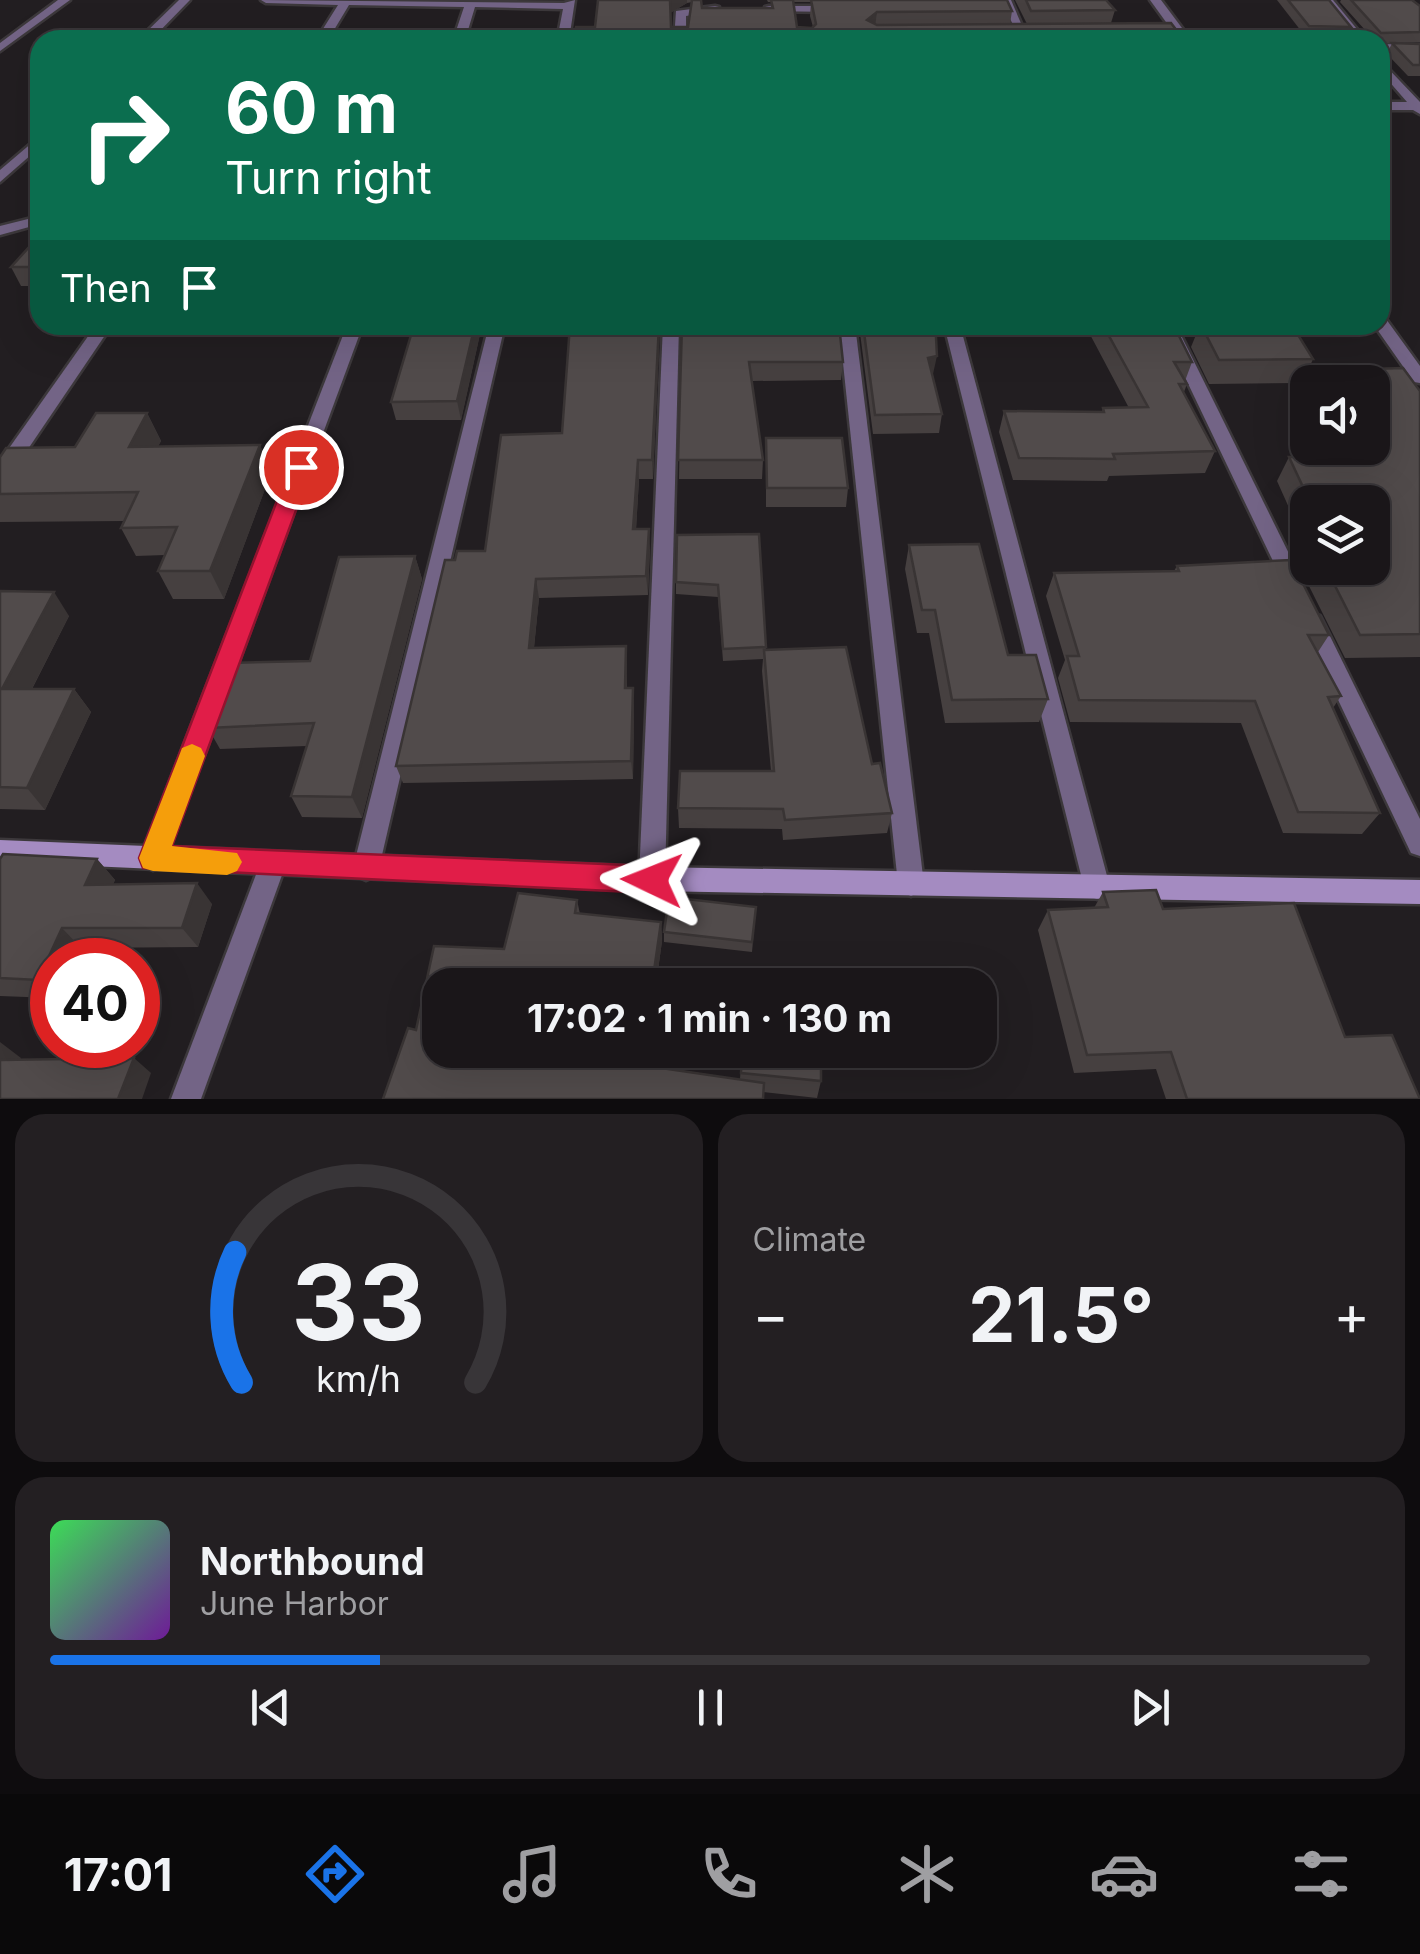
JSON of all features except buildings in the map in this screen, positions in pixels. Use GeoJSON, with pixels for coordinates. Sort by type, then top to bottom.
{"type":"FeatureCollection","features":[{"type":"Feature","properties":{"kind":"street"},"geometry":{"type":"LineString","coordinates":[[0,48],[65,0]]}},
{"type":"Feature","properties":{"kind":"street"},"geometry":{"type":"LineString","coordinates":[[154,30],[185,0]]}},
{"type":"Feature","properties":{"kind":"street"},"geometry":{"type":"LineString","coordinates":[[266,0],[570,3],[565,30]]}},
{"type":"Feature","properties":{"kind":"street"},"geometry":{"type":"LineString","coordinates":[[1006,0],[1021,30]]}},
{"type":"Feature","properties":{"kind":"street"},"geometry":{"type":"LineString","coordinates":[[1155,0],[1178,30]]}},
{"type":"Feature","properties":{"kind":"street"},"geometry":{"type":"LineString","coordinates":[[1327,0],[1352,30]]}},
{"type":"Feature","properties":{"kind":"street"},"geometry":{"type":"LineString","coordinates":[[328,30],[345,2]]}},
{"type":"Feature","properties":{"kind":"street"},"geometry":{"type":"LineString","coordinates":[[462,30],[471,4]]}},
{"type":"Feature","properties":{"kind":"street"},"geometry":{"type":"LineString","coordinates":[[680,30],[680,13],[707,4],[730,9]]}},
{"type":"Feature","properties":{"kind":"street"},"geometry":{"type":"LineString","coordinates":[[747,9],[851,9]]}},
{"type":"Feature","properties":{"kind":"street"},"geometry":{"type":"LineString","coordinates":[[800,9],[802,24]]}},
{"type":"Feature","properties":{"kind":"street"},"geometry":{"type":"LineString","coordinates":[[1390,47],[1420,48]]}},
{"type":"Feature","properties":{"kind":"street"},"geometry":{"type":"LineString","coordinates":[[1390,75],[1419,108]]}},
{"type":"Feature","properties":{"kind":"street"},"geometry":{"type":"LineString","coordinates":[[1390,107],[1419,108]]}},
{"type":"Feature","properties":{"kind":"street"},"geometry":{"type":"LineString","coordinates":[[0,178],[30,150]]}},
{"type":"Feature","properties":{"kind":"street"},"geometry":{"type":"LineString","coordinates":[[0,230],[30,222]]}},
{"type":"Feature","properties":{"kind":"street"},"geometry":{"type":"LineString","coordinates":[[0,475],[97,335]]}},
{"type":"Feature","properties":{"kind":"street"},"geometry":{"type":"LineString","coordinates":[[153,858],[350,335]]}},
{"type":"Feature","properties":{"kind":"street"},"geometry":{"type":"LineString","coordinates":[[366,868],[495,335]]}},
{"type":"Feature","properties":{"kind":"street"},"geometry":{"type":"LineString","coordinates":[[652,880],[672,335]]}},
{"type":"Feature","properties":{"kind":"street"},"geometry":{"type":"LineString","coordinates":[[848,335],[911,884]]}},
{"type":"Feature","properties":{"kind":"street"},"geometry":{"type":"LineString","coordinates":[[955,335],[1098,887]]}},
{"type":"Feature","properties":{"kind":"street"},"geometry":{"type":"LineString","coordinates":[[1173,335],[1420,845]]}},
{"type":"Feature","properties":{"kind":"street"},"geometry":{"type":"LineString","coordinates":[[1389,335],[1420,378]]}},
{"type":"Feature","properties":{"kind":"street"},"geometry":{"type":"LineString","coordinates":[[2,855],[652,880],[1420,892]]}},
{"type":"Feature","properties":{"kind":"street"},"geometry":{"type":"LineString","coordinates":[[186,1099],[273,864]]}},
{"type":"Feature","properties":{"kind":"slow traffic"},"geometry":{"type":"LineString","coordinates":[[192,756],[153,858],[227,862]]}},
{"type":"Feature","properties":{"kind":"route"},"geometry":{"type":"LineString","coordinates":[[301,467],[153,858],[652,880]]}}]}
